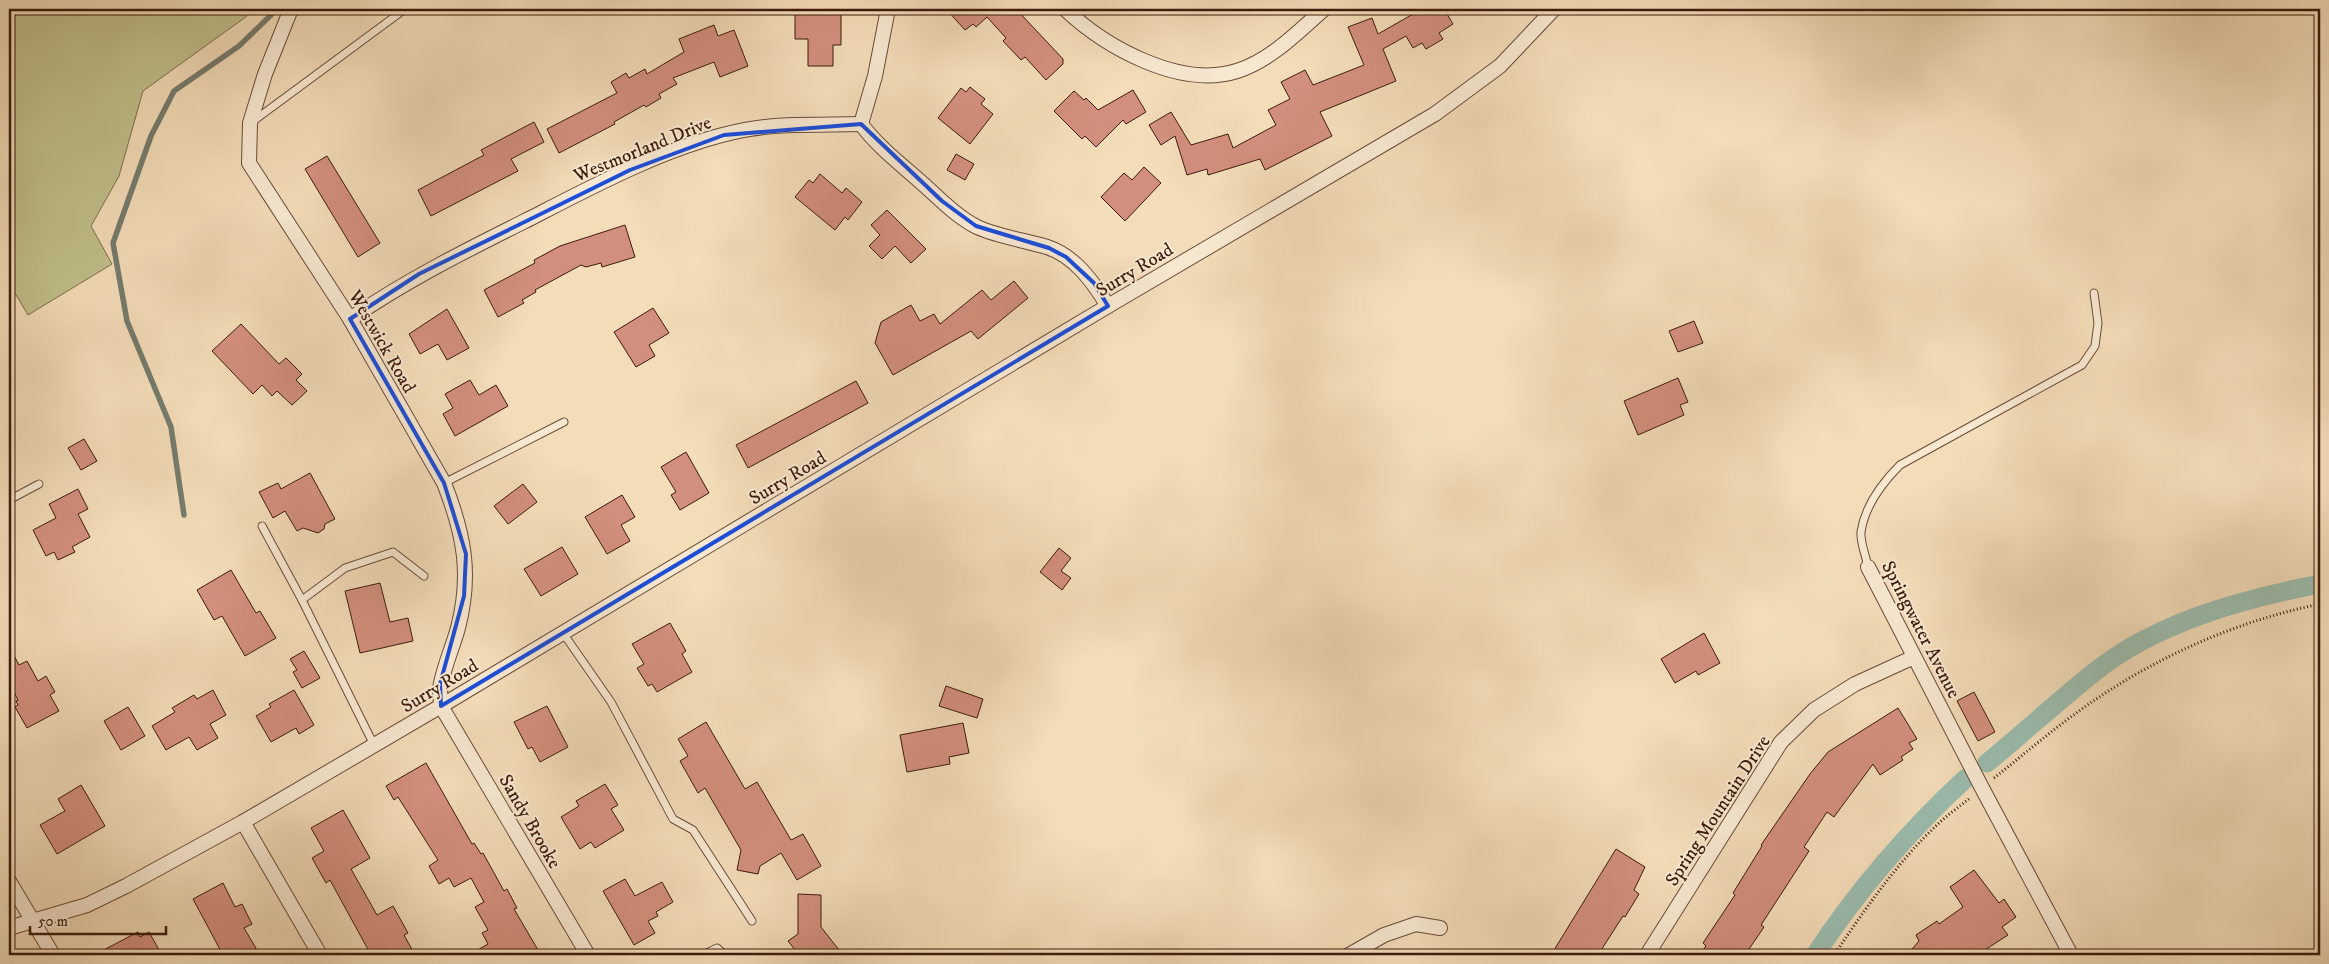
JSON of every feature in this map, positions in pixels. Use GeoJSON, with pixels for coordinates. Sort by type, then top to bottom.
{"type":"FeatureCollection","features":[{"type":"Feature","properties":{"kind":"street","name":"Westwick Road"},"geometry":{"type":"LineString","coordinates":[[291,9],[265,74],[250,123],[250,163],[350,319],[444,483],[456,512],[466,554],[464,596],[459,623],[440,684],[441,706]]}},
{"type":"Feature","properties":{"kind":"street"},"geometry":{"type":"LineString","coordinates":[[888,9],[875,76],[861,124],[879,145],[928,189],[976,226],[1049,248],[1066,257],[1094,283],[1108,306]]}},
{"type":"Feature","properties":{"kind":"street"},"geometry":{"type":"LineString","coordinates":[[1064,9],[1086,27],[1129,53],[1184,74],[1206,76],[1237,71],[1258,61],[1281,47],[1324,9]]}},
{"type":"Feature","properties":{"kind":"street","name":"Surry Road"},"geometry":{"type":"LineString","coordinates":[[9,928],[87,905],[126,886],[243,822],[441,706],[1108,306],[1435,114],[1500,66],[1554,9]]}},
{"type":"Feature","properties":{"kind":"street","name":"Westmorland Drive"},"geometry":{"type":"LineString","coordinates":[[350,319],[387,293],[448,259],[594,186],[698,142],[745,130],[762,128],[861,124]]}},
{"type":"Feature","properties":{"kind":"street","name":"Springwater Avenue"},"geometry":{"type":"LineString","coordinates":[[1868,567],[2070,955]]}},
{"type":"Feature","properties":{"kind":"street","name":"Spring Mountain Drive"},"geometry":{"type":"LineString","coordinates":[[1647,955],[1781,742],[1820,706],[1855,684],[1914,657]]}},
{"type":"Feature","properties":{"kind":"street","name":"Sandy Brooke"},"geometry":{"type":"LineString","coordinates":[[441,706],[588,955]]}},
{"type":"Feature","properties":{"kind":"street"},"geometry":{"type":"LineString","coordinates":[[243,822],[320,955]]}},
{"type":"Feature","properties":{"kind":"street"},"geometry":{"type":"LineString","coordinates":[[9,881],[53,955]]}},
{"type":"Feature","properties":{"kind":"street"},"geometry":{"type":"LineString","coordinates":[[1349,955],[1384,935],[1416,924],[1440,928]]}},
{"type":"Feature","properties":{"kind":"lane"},"geometry":{"type":"LineString","coordinates":[[250,123],[405,9]]}},
{"type":"Feature","properties":{"kind":"lane","name":"Springwater Avenue"},"geometry":{"type":"LineString","coordinates":[[1868,567],[1861,533],[1871,503],[1882,482],[1900,465],[2082,365],[2095,346],[2098,323],[2094,293]]}},
{"type":"Feature","properties":{"kind":"lane"},"geometry":{"type":"LineString","coordinates":[[444,483],[564,422]]}},
{"type":"Feature","properties":{"kind":"lane"},"geometry":{"type":"LineString","coordinates":[[9,500],[40,484]]}},
{"type":"Feature","properties":{"kind":"lane"},"geometry":{"type":"LineString","coordinates":[[262,526],[302,600],[374,745]]}},
{"type":"Feature","properties":{"kind":"lane"},"geometry":{"type":"LineString","coordinates":[[302,600],[345,568],[393,552],[424,576]]}},
{"type":"Feature","properties":{"kind":"lane"},"geometry":{"type":"LineString","coordinates":[[563,633],[610,702],[673,819],[693,830],[752,921]]}},
{"type":"Feature","properties":{"kind":"lane"},"geometry":{"type":"LineString","coordinates":[[703,955],[717,948],[725,955]]}},
{"type":"Feature","properties":{"kind":"path"},"geometry":{"type":"LineString","coordinates":[[1834,955],[1866,910],[1914,850],[1937,825],[2077,712],[2140,672],[2213,636],[2280,612],[2320,604]]}},
{"type":"Feature","properties":{"kind":"highlighted area"},"geometry":{"type":"Polygon","coordinates":[[[861,124],[942,201],[976,226],[1049,248],[1066,257],[1094,283],[1108,306],[441,706],[440,684],[464,596],[466,554],[444,483],[350,319],[419,274],[630,170],[724,135],[861,124]]]}},
{"type":"Feature","properties":{"kind":"shaded area"},"geometry":{"type":"Polygon","coordinates":[[[9,9],[249,9],[247,16],[143,91],[119,176],[91,226],[112,264],[28,315],[9,283],[9,9]]]}},
{"type":"Feature","properties":{"kind":"building"},"geometry":{"type":"Polygon","coordinates":[[[807,9],[841,9],[841,45],[833,45],[833,66],[808,66],[808,39],[795,39],[795,13],[807,13],[807,9]]]}},
{"type":"Feature","properties":{"kind":"building"},"geometry":{"type":"Polygon","coordinates":[[[946,9],[1016,9],[1063,59],[1063,64],[1046,80],[1025,57],[1021,60],[1003,41],[1006,38],[987,17],[976,27],[973,24],[965,30],[946,9]]]}},
{"type":"Feature","properties":{"kind":"building"},"geometry":{"type":"Polygon","coordinates":[[[1410,9],[1444,9],[1453,24],[1439,33],[1443,39],[1426,49],[1422,43],[1413,48],[1406,36],[1383,49],[1396,81],[1320,112],[1332,136],[1265,170],[1260,159],[1208,175],[1207,169],[1187,175],[1175,136],[1161,145],[1149,125],[1171,112],[1191,145],[1228,134],[1233,148],[1276,125],[1268,110],[1290,99],[1281,82],[1305,70],[1313,85],[1364,65],[1348,27],[1372,18],[1378,34],[1413,14],[1410,9]]]}},
{"type":"Feature","properties":{"kind":"building"},"geometry":{"type":"Polygon","coordinates":[[[714,25],[718,36],[734,30],[748,66],[720,77],[714,62],[673,78],[677,84],[659,94],[661,98],[646,107],[644,105],[614,122],[615,124],[559,153],[547,129],[617,93],[611,82],[626,73],[629,78],[645,69],[647,74],[684,52],[679,39],[714,25]]]}},
{"type":"Feature","properties":{"kind":"building"},"geometry":{"type":"Polygon","coordinates":[[[970,87],[985,99],[981,104],[993,114],[970,144],[938,118],[961,88],[966,92],[970,87]]]}},
{"type":"Feature","properties":{"kind":"building"},"geometry":{"type":"Polygon","coordinates":[[[1133,90],[1146,112],[1126,124],[1123,120],[1096,147],[1085,136],[1082,139],[1054,111],[1074,91],[1084,100],[1086,98],[1098,110],[1133,90]]]}},
{"type":"Feature","properties":{"kind":"building"},"geometry":{"type":"Polygon","coordinates":[[[534,122],[544,142],[511,159],[518,171],[431,216],[418,190],[484,155],[481,150],[534,122]]]}},
{"type":"Feature","properties":{"kind":"building"},"geometry":{"type":"Polygon","coordinates":[[[956,154],[974,164],[965,180],[947,170],[956,154]]]}},
{"type":"Feature","properties":{"kind":"building"},"geometry":{"type":"Polygon","coordinates":[[[327,156],[380,243],[358,257],[305,169],[327,156]]]}},
{"type":"Feature","properties":{"kind":"building"},"geometry":{"type":"Polygon","coordinates":[[[1144,167],[1161,183],[1125,221],[1101,197],[1124,173],[1132,180],[1144,167]]]}},
{"type":"Feature","properties":{"kind":"building"},"geometry":{"type":"Polygon","coordinates":[[[820,174],[842,193],[846,188],[862,202],[848,220],[845,217],[835,230],[795,197],[809,180],[813,183],[820,174]]]}},
{"type":"Feature","properties":{"kind":"building"},"geometry":{"type":"Polygon","coordinates":[[[887,210],[926,249],[911,263],[895,246],[882,259],[869,246],[880,235],[871,225],[887,210]]]}},
{"type":"Feature","properties":{"kind":"building"},"geometry":{"type":"Polygon","coordinates":[[[625,225],[635,257],[602,267],[601,263],[586,267],[581,265],[535,290],[536,292],[522,300],[524,303],[498,317],[484,290],[535,263],[534,260],[560,246],[625,225]]]}},
{"type":"Feature","properties":{"kind":"building"},"geometry":{"type":"Polygon","coordinates":[[[1014,281],[1028,298],[978,339],[971,331],[893,375],[875,343],[881,322],[911,305],[920,321],[934,314],[940,324],[982,290],[991,300],[1014,281]]]}},
{"type":"Feature","properties":{"kind":"building"},"geometry":{"type":"Polygon","coordinates":[[[653,308],[669,333],[649,345],[655,356],[636,367],[614,332],[653,308]]]}},
{"type":"Feature","properties":{"kind":"building"},"geometry":{"type":"Polygon","coordinates":[[[447,309],[469,348],[447,360],[438,344],[420,354],[409,334],[447,309]]]}},
{"type":"Feature","properties":{"kind":"building"},"geometry":{"type":"Polygon","coordinates":[[[1694,321],[1703,343],[1678,352],[1669,331],[1694,321]]]}},
{"type":"Feature","properties":{"kind":"building"},"geometry":{"type":"Polygon","coordinates":[[[241,324],[279,364],[286,358],[302,374],[296,380],[307,391],[292,405],[277,391],[272,396],[262,385],[253,394],[212,351],[241,324]]]}},
{"type":"Feature","properties":{"kind":"building"},"geometry":{"type":"Polygon","coordinates":[[[1678,378],[1688,402],[1680,405],[1684,415],[1638,435],[1624,401],[1678,378]]]}},
{"type":"Feature","properties":{"kind":"building"},"geometry":{"type":"Polygon","coordinates":[[[470,380],[479,395],[496,385],[508,406],[455,436],[443,414],[453,408],[445,394],[470,380]]]}},
{"type":"Feature","properties":{"kind":"building"},"geometry":{"type":"Polygon","coordinates":[[[856,381],[868,403],[748,468],[736,445],[856,381]]]}},
{"type":"Feature","properties":{"kind":"building"},"geometry":{"type":"Polygon","coordinates":[[[84,439],[97,461],[81,470],[68,448],[84,439]]]}},
{"type":"Feature","properties":{"kind":"building"},"geometry":{"type":"Polygon","coordinates":[[[686,452],[709,493],[680,510],[671,495],[676,492],[661,467],[686,452]]]}},
{"type":"Feature","properties":{"kind":"building"},"geometry":{"type":"Polygon","coordinates":[[[310,473],[335,519],[325,524],[324,529],[318,533],[303,528],[297,531],[285,511],[273,518],[259,492],[278,483],[281,489],[310,473]]]}},
{"type":"Feature","properties":{"kind":"building"},"geometry":{"type":"Polygon","coordinates":[[[523,484],[537,502],[508,524],[494,506],[523,484]]]}},
{"type":"Feature","properties":{"kind":"building"},"geometry":{"type":"Polygon","coordinates":[[[78,489],[88,509],[78,514],[90,537],[72,547],[75,552],[58,560],[54,552],[46,556],[33,530],[56,518],[49,504],[78,489]]]}},
{"type":"Feature","properties":{"kind":"building"},"geometry":{"type":"Polygon","coordinates":[[[622,495],[635,517],[621,525],[630,541],[607,554],[585,517],[622,495]]]}},
{"type":"Feature","properties":{"kind":"building"},"geometry":{"type":"Polygon","coordinates":[[[562,547],[578,574],[541,596],[524,569],[562,547]]]}},
{"type":"Feature","properties":{"kind":"building"},"geometry":{"type":"Polygon","coordinates":[[[1059,548],[1071,558],[1061,571],[1071,578],[1062,590],[1040,572],[1059,548]]]}},
{"type":"Feature","properties":{"kind":"building"},"geometry":{"type":"Polygon","coordinates":[[[231,570],[256,613],[260,611],[276,638],[245,656],[222,616],[214,620],[197,590],[231,570]]]}},
{"type":"Feature","properties":{"kind":"building"},"geometry":{"type":"Polygon","coordinates":[[[380,583],[390,622],[408,618],[413,641],[360,653],[345,591],[380,583]]]}},
{"type":"Feature","properties":{"kind":"building"},"geometry":{"type":"Polygon","coordinates":[[[670,623],[686,651],[682,654],[692,672],[657,692],[652,684],[648,686],[637,668],[644,664],[632,644],[670,623]]]}},
{"type":"Feature","properties":{"kind":"building"},"geometry":{"type":"Polygon","coordinates":[[[1704,633],[1720,663],[1698,675],[1696,671],[1675,683],[1661,659],[1704,633]]]}},
{"type":"Feature","properties":{"kind":"building"},"geometry":{"type":"Polygon","coordinates":[[[9,646],[19,665],[27,661],[38,681],[46,676],[55,692],[50,695],[59,711],[27,728],[15,707],[18,705],[16,701],[18,700],[9,683],[9,646]]]}},
{"type":"Feature","properties":{"kind":"building"},"geometry":{"type":"Polygon","coordinates":[[[304,651],[320,678],[302,688],[293,672],[297,670],[290,659],[304,651]]]}},
{"type":"Feature","properties":{"kind":"building"},"geometry":{"type":"Polygon","coordinates":[[[946,686],[983,699],[977,718],[939,706],[946,686]]]}},
{"type":"Feature","properties":{"kind":"building"},"geometry":{"type":"Polygon","coordinates":[[[213,690],[226,715],[210,724],[218,738],[197,750],[189,737],[166,750],[152,726],[175,712],[172,708],[194,695],[197,699],[213,690]]]}},
{"type":"Feature","properties":{"kind":"building"},"geometry":{"type":"Polygon","coordinates":[[[294,690],[314,725],[299,734],[296,728],[271,742],[256,716],[271,707],[269,704],[294,690]]]}},
{"type":"Feature","properties":{"kind":"building"},"geometry":{"type":"Polygon","coordinates":[[[1974,692],[1995,732],[1978,741],[1957,701],[1974,692]]]}},
{"type":"Feature","properties":{"kind":"building"},"geometry":{"type":"Polygon","coordinates":[[[547,706],[568,747],[540,762],[532,747],[528,749],[514,722],[547,706]]]}},
{"type":"Feature","properties":{"kind":"building"},"geometry":{"type":"Polygon","coordinates":[[[128,707],[145,736],[121,750],[104,721],[128,707]]]}},
{"type":"Feature","properties":{"kind":"building"},"geometry":{"type":"Polygon","coordinates":[[[1898,708],[1917,739],[1909,743],[1913,749],[1901,757],[1903,760],[1880,775],[1873,764],[1834,817],[1827,812],[1804,847],[1809,851],[1761,925],[1764,927],[1745,955],[1699,955],[1706,946],[1703,943],[1735,895],[1733,893],[1761,845],[1810,774],[1828,752],[1898,708]]]}},
{"type":"Feature","properties":{"kind":"building"},"geometry":{"type":"Polygon","coordinates":[[[706,722],[745,789],[757,782],[791,840],[803,834],[821,866],[797,880],[781,853],[760,866],[758,874],[737,870],[741,850],[705,788],[698,793],[680,761],[688,756],[678,739],[706,722]]]}},
{"type":"Feature","properties":{"kind":"building"},"geometry":{"type":"Polygon","coordinates":[[[963,723],[969,753],[949,757],[950,764],[907,772],[900,735],[963,723]]]}},
{"type":"Feature","properties":{"kind":"building"},"geometry":{"type":"Polygon","coordinates":[[[426,763],[472,844],[474,843],[481,854],[483,853],[504,891],[507,889],[517,908],[514,909],[541,955],[469,955],[488,944],[482,933],[488,930],[475,907],[484,902],[471,878],[454,887],[449,878],[439,884],[429,866],[438,860],[398,797],[394,800],[386,786],[426,763]]]}},
{"type":"Feature","properties":{"kind":"building"},"geometry":{"type":"Polygon","coordinates":[[[605,784],[618,805],[611,809],[624,830],[595,848],[591,842],[580,849],[561,817],[579,806],[576,801],[605,784]]]}},
{"type":"Feature","properties":{"kind":"building"},"geometry":{"type":"Polygon","coordinates":[[[81,785],[105,826],[57,854],[40,825],[65,811],[58,799],[81,785]]]}},
{"type":"Feature","properties":{"kind":"building"},"geometry":{"type":"Polygon","coordinates":[[[343,810],[370,858],[351,869],[377,915],[393,906],[408,933],[404,935],[415,955],[371,955],[330,880],[326,883],[312,858],[324,851],[311,828],[343,810]]]}},
{"type":"Feature","properties":{"kind":"building"},"geometry":{"type":"Polygon","coordinates":[[[1616,849],[1645,867],[1634,890],[1639,894],[1625,917],[1623,916],[1598,955],[1551,955],[1616,849]]]}},
{"type":"Feature","properties":{"kind":"building"},"geometry":{"type":"Polygon","coordinates":[[[1974,870],[1999,903],[2004,899],[2016,917],[2002,927],[2008,935],[1977,955],[1907,955],[1919,941],[1916,935],[1937,921],[1939,924],[1963,907],[1950,887],[1974,870]]]}},
{"type":"Feature","properties":{"kind":"building"},"geometry":{"type":"Polygon","coordinates":[[[625,879],[635,896],[662,882],[673,902],[656,912],[658,916],[648,921],[655,933],[634,945],[603,891],[625,879]]]}},
{"type":"Feature","properties":{"kind":"building"},"geometry":{"type":"Polygon","coordinates":[[[223,883],[235,907],[242,904],[252,924],[244,928],[260,955],[223,955],[193,899],[223,883]]]}},
{"type":"Feature","properties":{"kind":"building"},"geometry":{"type":"Polygon","coordinates":[[[798,894],[821,895],[821,927],[843,955],[799,955],[788,941],[798,934],[798,894]]]}},
{"type":"Feature","properties":{"kind":"building"},"geometry":{"type":"Polygon","coordinates":[[[138,932],[140,937],[149,932],[162,955],[94,955],[138,932]]]}},
{"type":"Feature","properties":{"kind":"waterway"},"geometry":{"type":"LineString","coordinates":[[184,515],[171,427],[127,321],[113,243],[151,136],[174,91],[239,46],[271,15],[271,9]]}},
{"type":"Feature","properties":{"kind":"waterway"},"geometry":{"type":"LineString","coordinates":[[1987,763],[2092,674],[2116,656],[2143,641],[2171,627],[2230,606],[2260,597],[2320,584]]}},
{"type":"Feature","properties":{"kind":"waterway"},"geometry":{"type":"LineString","coordinates":[[1815,955],[1848,908],[1885,862],[1924,819],[1966,778]]}}]}
